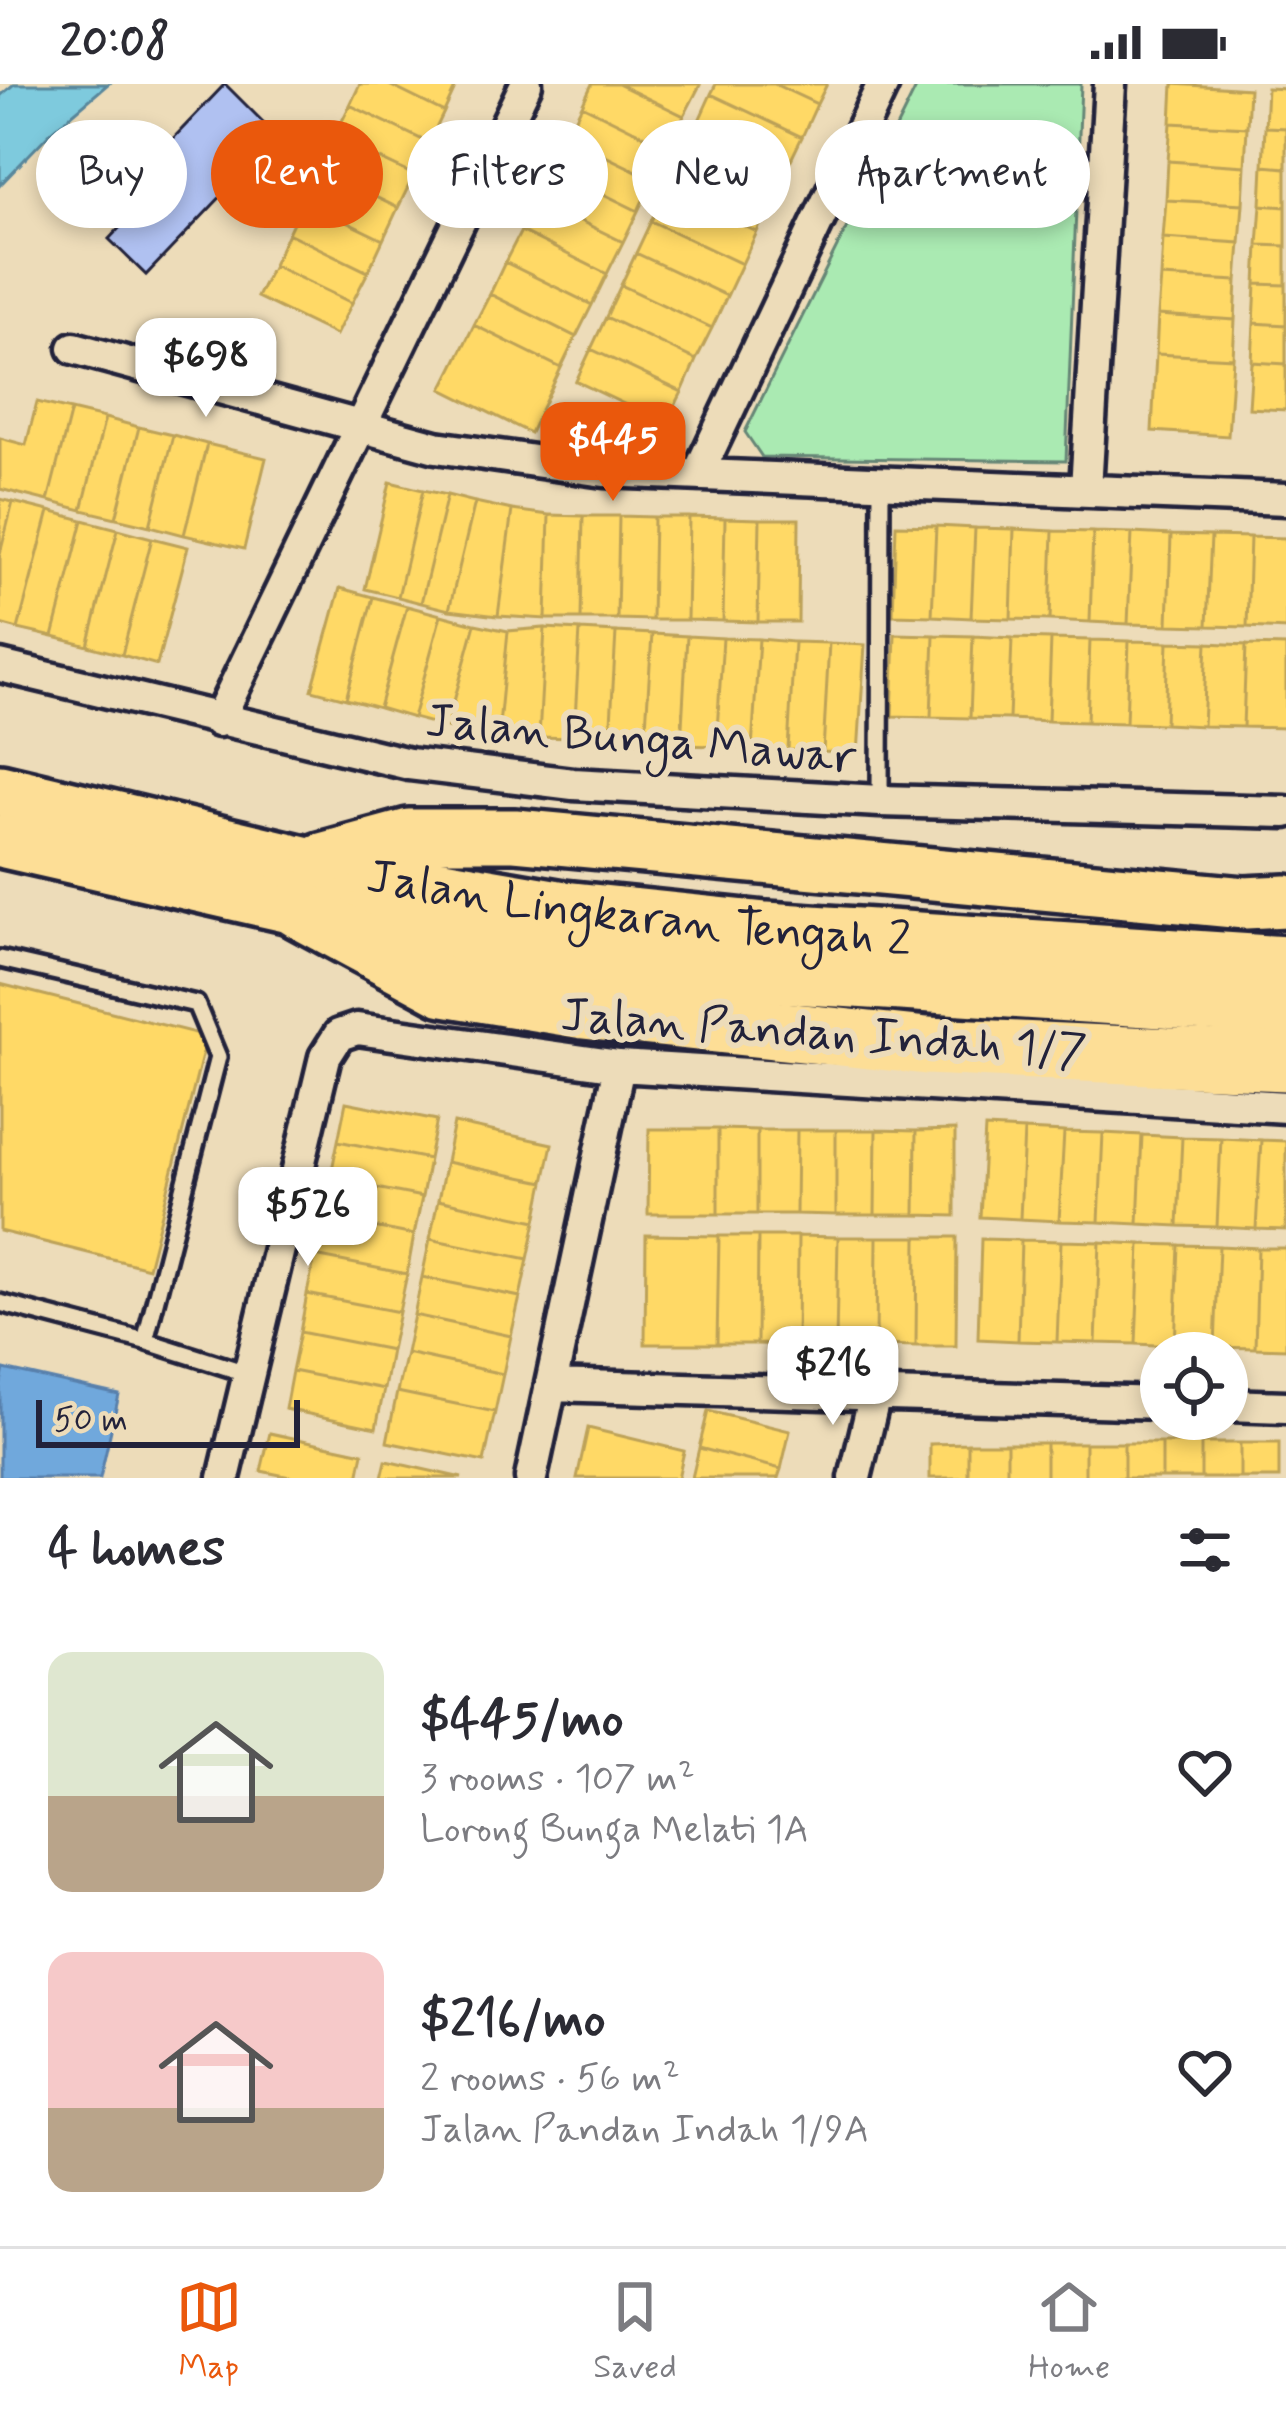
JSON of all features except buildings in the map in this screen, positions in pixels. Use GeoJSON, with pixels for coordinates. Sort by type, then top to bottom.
{"type":"FeatureCollection","features":[{"type":"Feature","properties":{"kind":"highway","name":"Jalan Lingkaran Tengah 2"},"geometry":{"type":"LineString","coordinates":[[0,790],[303,886],[554,956],[762,976],[1286,1010]]}},
{"type":"Feature","properties":{"kind":"highway"},"geometry":{"type":"LineString","coordinates":[[1266,902],[515,835],[409,835],[303,886],[444,987],[583,1010],[927,1046],[1286,1062]]}},
{"type":"Feature","properties":{"kind":"highway","name":"Jalan Lingkaran Tengah 2"},"geometry":{"type":"LineString","coordinates":[[0,841],[303,886],[766,928],[1286,962]]}},
{"type":"Feature","properties":{"kind":"street"},"geometry":{"type":"LineString","coordinates":[[218,721],[526,84]]}},
{"type":"Feature","properties":{"kind":"street"},"geometry":{"type":"LineString","coordinates":[[698,474],[883,84]]}},
{"type":"Feature","properties":{"kind":"street"},"geometry":{"type":"LineString","coordinates":[[1086,489],[1110,84]]}},
{"type":"Feature","properties":{"kind":"street"},"geometry":{"type":"LineString","coordinates":[[74,348],[357,428],[516,460],[604,470],[1286,499]]}},
{"type":"Feature","properties":{"kind":"street","name":"Jalan Bunga Mawar"},"geometry":{"type":"LineString","coordinates":[[0,666],[409,764],[573,784],[880,801],[1286,812]]}},
{"type":"Feature","properties":{"kind":"street","name":"Jalan Pandan Indah 1/7"},"geometry":{"type":"LineString","coordinates":[[248,1374],[325,1057],[339,1035],[356,1029],[620,1066],[1286,1107]]}},
{"type":"Feature","properties":{"kind":"street"},"geometry":{"type":"LineString","coordinates":[[531,1478],[620,1066]]}},
{"type":"Feature","properties":{"kind":"street"},"geometry":{"type":"LineString","coordinates":[[224,1478],[248,1374]]}},
{"type":"Feature","properties":{"kind":"street"},"geometry":{"type":"LineString","coordinates":[[551,1385],[1140,1402]]}},
{"type":"Feature","properties":{"kind":"street"},"geometry":{"type":"LineString","coordinates":[[855,1478],[875,1394]]}},
{"type":"Feature","properties":{"kind":"street"},"geometry":{"type":"LineString","coordinates":[[1248,1406],[1286,1407]]}},
{"type":"Feature","properties":{"kind":"lane"},"geometry":{"type":"LineString","coordinates":[[880,801],[881,483]]}},
{"type":"Feature","properties":{"kind":"lane"},"geometry":{"type":"LineString","coordinates":[[0,959],[196,1004],[218,1057],[145,1341]]}},
{"type":"Feature","properties":{"kind":"lane"},"geometry":{"type":"LineString","coordinates":[[0,1304],[145,1341],[248,1374]]}},
{"type":"Feature","properties":{"kind":"green space"},"geometry":{"type":"Polygon","coordinates":[[[918,84],[1081,84],[1080,120],[900,120],[918,84]]]}},
{"type":"Feature","properties":{"kind":"green space"},"geometry":{"type":"Polygon","coordinates":[[[846,228],[1075,228],[1066,461],[762,457],[745,432],[846,228]]]}},
{"type":"Feature","properties":{"kind":"water"},"geometry":{"type":"Polygon","coordinates":[[[14,84],[108,84],[65,120],[36,120],[36,148],[0,185],[0,96],[14,84]]]}}]}
